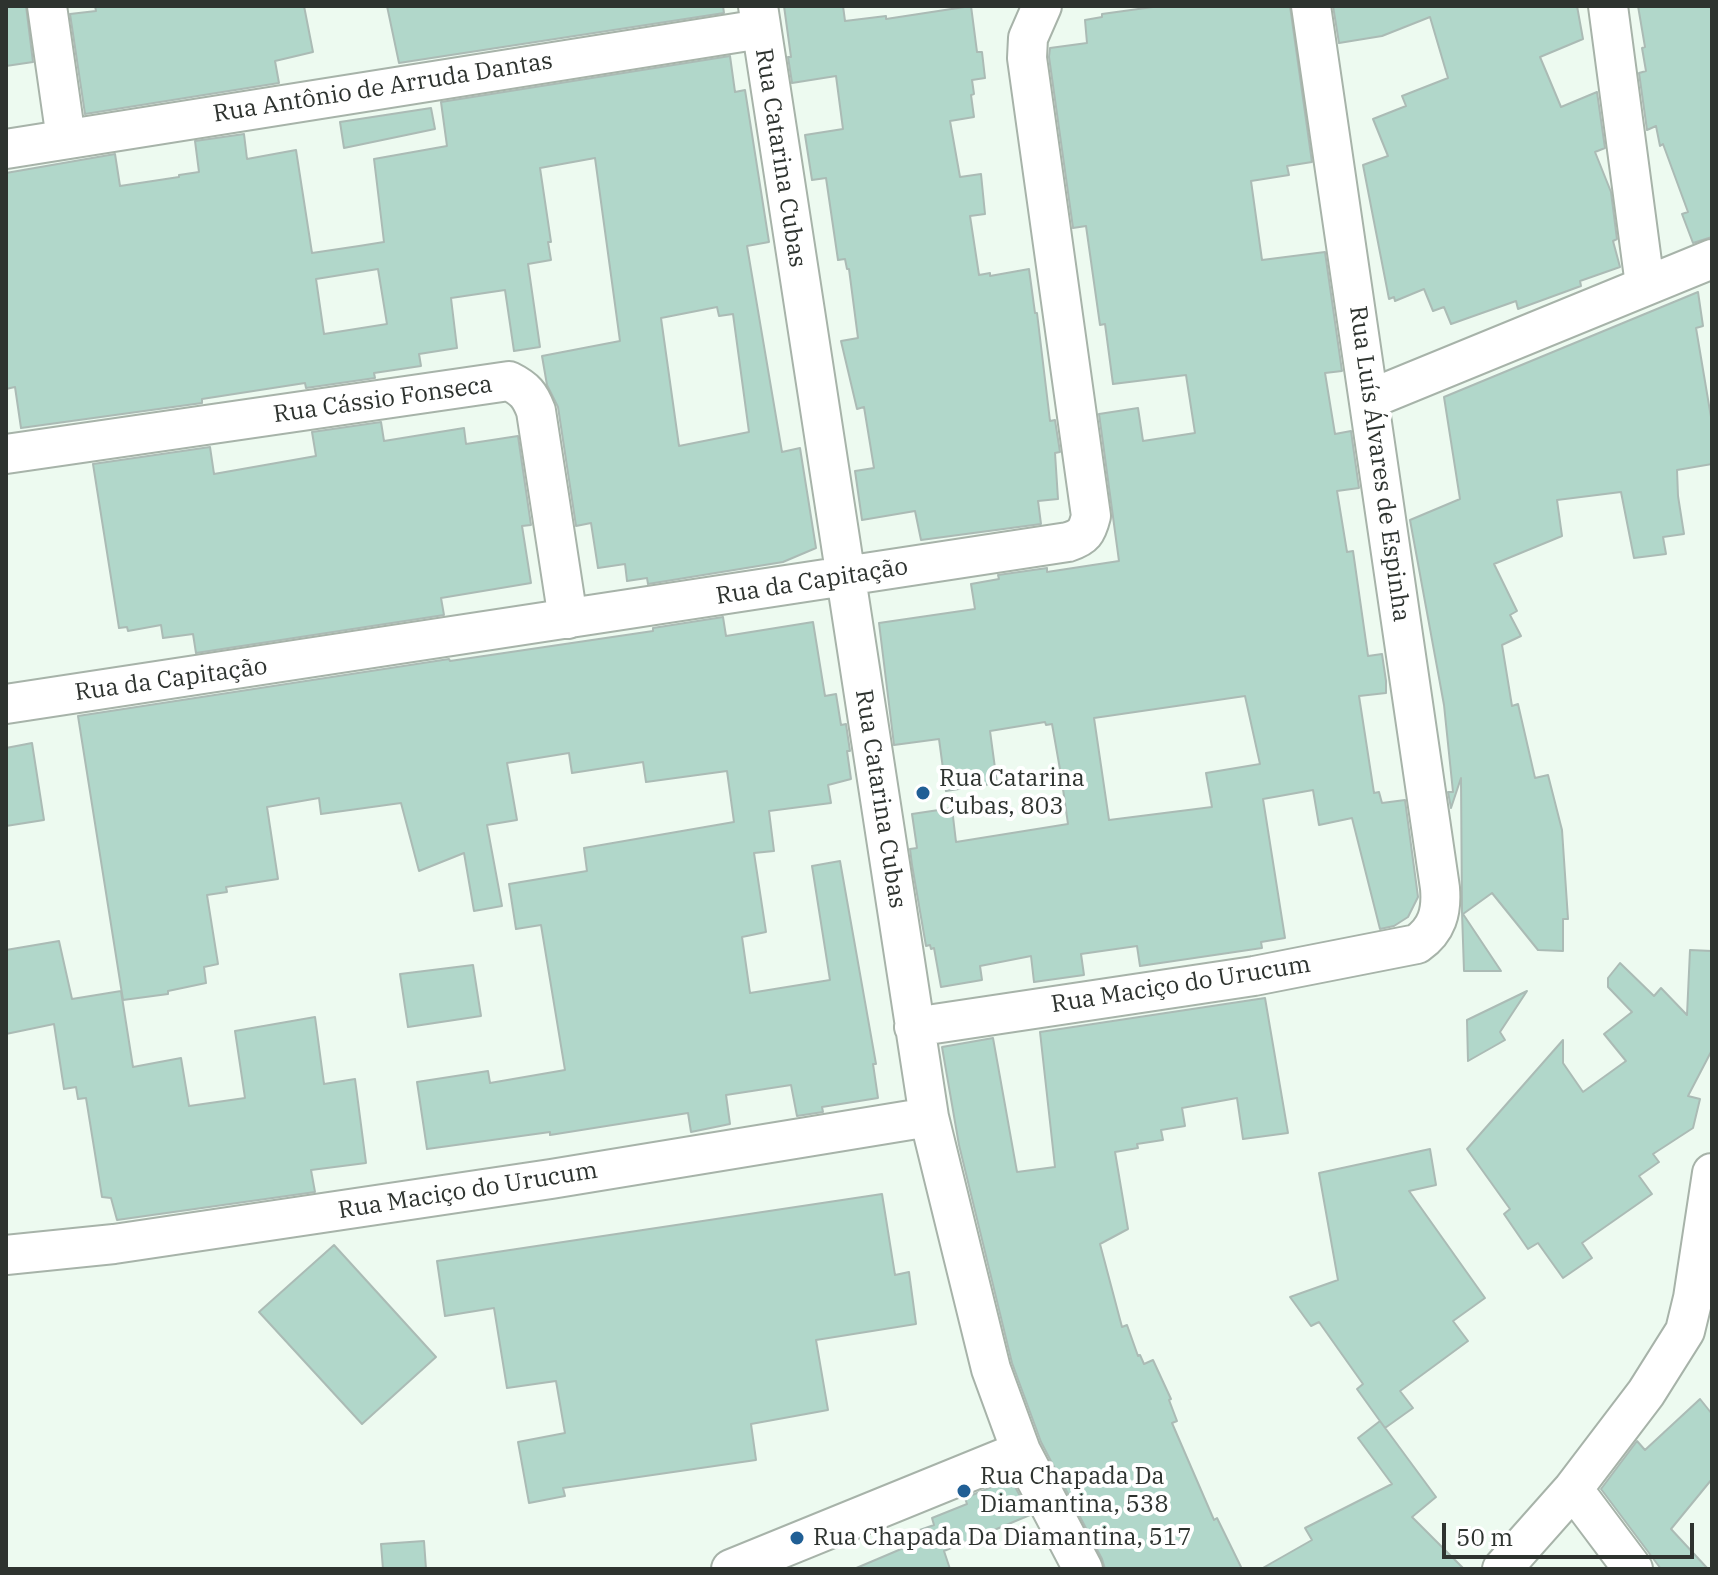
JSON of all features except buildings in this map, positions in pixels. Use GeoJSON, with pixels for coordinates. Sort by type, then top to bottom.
{"type":"FeatureCollection","features":[{"type":"Feature","properties":{"kind":"street"},"geometry":{"type":"LineString","coordinates":[[47,6],[66,139]]}},
{"type":"Feature","properties":{"kind":"street","name":"Rua da Capitação"},"geometry":{"type":"LineString","coordinates":[[6,704],[1081,538],[1086,533],[1091,516],[1027,58],[1028,38],[1042,6]]}},
{"type":"Feature","properties":{"kind":"street","name":"Rua Luís Álvares de Espinha"},"geometry":{"type":"LineString","coordinates":[[1311,6],[1440,888],[1441,907],[1437,921]]}},
{"type":"Feature","properties":{"kind":"street"},"geometry":{"type":"LineString","coordinates":[[1608,6],[1645,285]]}},
{"type":"Feature","properties":{"kind":"street","name":"Rua Antônio de Arruda Dantas"},"geometry":{"type":"LineString","coordinates":[[6,149],[759,18]]}},
{"type":"Feature","properties":{"kind":"street","name":"Rua Catarina Cubas"},"geometry":{"type":"LineString","coordinates":[[759,18],[929,1117],[991,1369],[1021,1451],[1083,1569]]}},
{"type":"Feature","properties":{"kind":"street"},"geometry":{"type":"LineString","coordinates":[[1370,399],[1712,259]]}},
{"type":"Feature","properties":{"kind":"street","name":"Rua Cássio Fonseca"},"geometry":{"type":"LineString","coordinates":[[6,454],[509,381],[530,395],[536,411],[568,619]]}},
{"type":"Feature","properties":{"kind":"street","name":"Rua Maciço do Urucum"},"geometry":{"type":"LineString","coordinates":[[914,1027],[1254,976],[1417,944],[1429,935],[1437,921]]}},
{"type":"Feature","properties":{"kind":"street","name":"Rua Maciço do Urucum"},"geometry":{"type":"LineString","coordinates":[[6,1255],[114,1244],[929,1117]]}},
{"type":"Feature","properties":{"kind":"street"},"geometry":{"type":"LineString","coordinates":[[1502,1569],[1573,1489],[1654,1381],[1685,1331],[1712,1173]]}},
{"type":"Feature","properties":{"kind":"street"},"geometry":{"type":"LineString","coordinates":[[731,1569],[1021,1451]]}},
{"type":"Feature","properties":{"kind":"street"},"geometry":{"type":"LineString","coordinates":[[1573,1489],[1633,1569]]}},
{"type":"Feature","properties":{"kind":"place","name":"Rua Catarina Cubas, 803"},"geometry":{"type":"Point","coordinates":[923,793]}},
{"type":"Feature","properties":{"kind":"place","name":"Rua Chapada Da Diamantina, 538"},"geometry":{"type":"Point","coordinates":[964,1491]}},
{"type":"Feature","properties":{"kind":"place","name":"Rua Chapada Da Diamantina, 517"},"geometry":{"type":"Point","coordinates":[797,1538]}}]}
